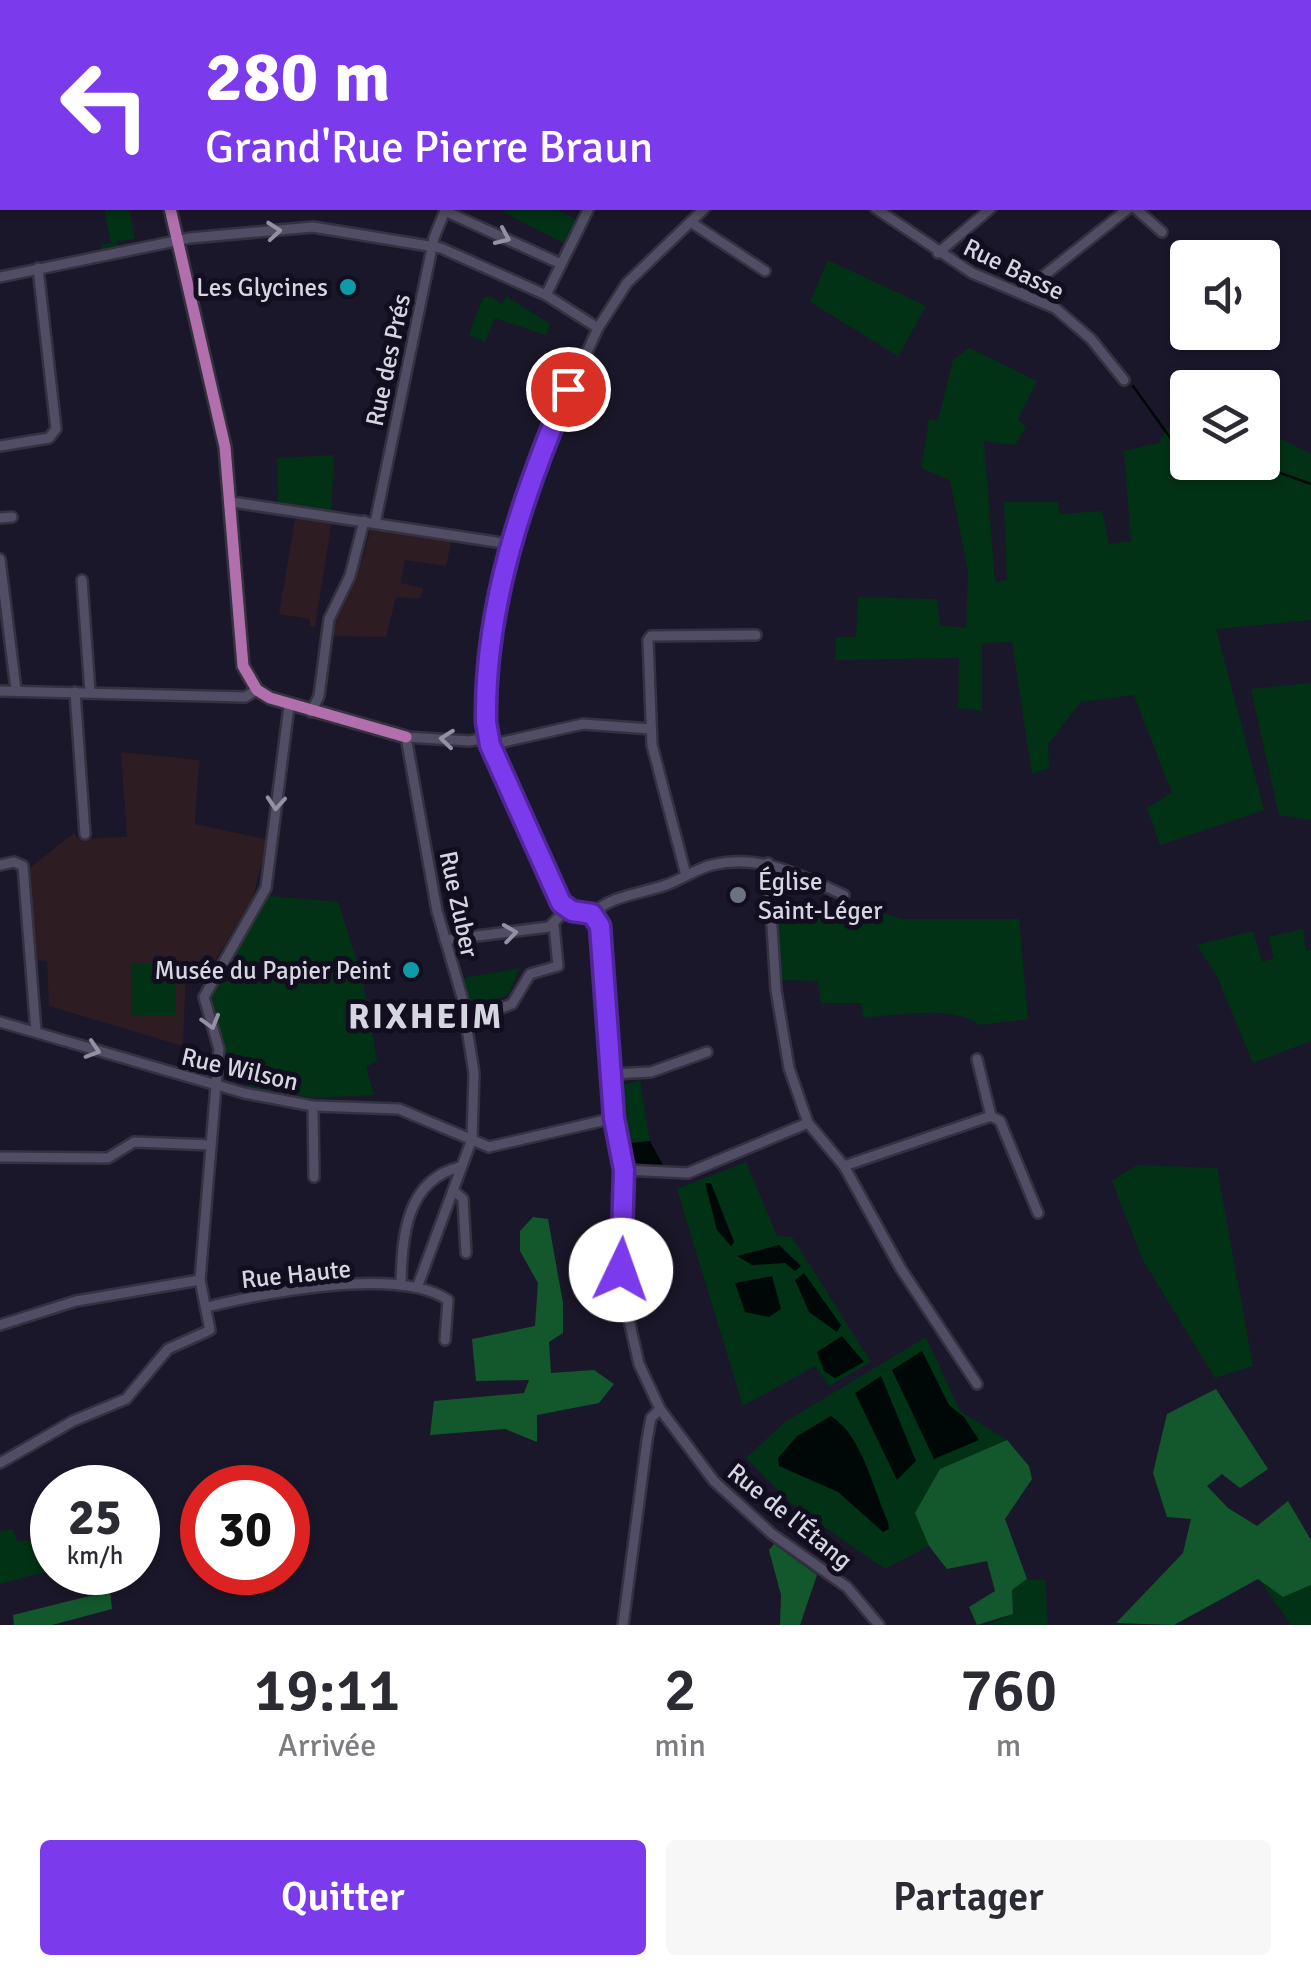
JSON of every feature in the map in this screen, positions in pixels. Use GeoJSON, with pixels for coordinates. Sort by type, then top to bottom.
{"type":"FeatureCollection","features":[{"type":"Feature","properties":{"kind":"main road"},"geometry":{"type":"LineString","coordinates":[[171,210],[217,400],[232,502],[241,655],[257,690],[289,706],[406,737]]}},
{"type":"Feature","properties":{"kind":"street","name":"Rue des Prés"},"geometry":{"type":"LineString","coordinates":[[311,712],[319,696],[326,631],[370,522],[432,248],[446,210]]}},
{"type":"Feature","properties":{"kind":"street"},"geometry":{"type":"LineString","coordinates":[[448,210],[561,264]]}},
{"type":"Feature","properties":{"kind":"street"},"geometry":{"type":"LineString","coordinates":[[546,295],[589,210]]}},
{"type":"Feature","properties":{"kind":"street"},"geometry":{"type":"LineString","coordinates":[[567,908],[489,741],[487,692],[510,544],[529,480],[598,328],[627,283],[703,210]]}},
{"type":"Feature","properties":{"kind":"street","name":"Rue Basse"},"geometry":{"type":"LineString","coordinates":[[878,210],[972,274],[1056,308],[1091,339],[1124,380]]}},
{"type":"Feature","properties":{"kind":"street"},"geometry":{"type":"LineString","coordinates":[[938,253],[989,210]]}},
{"type":"Feature","properties":{"kind":"street"},"geometry":{"type":"LineString","coordinates":[[1022,293],[1129,210]]}},
{"type":"Feature","properties":{"kind":"street"},"geometry":{"type":"LineString","coordinates":[[1134,210],[1162,232]]}},
{"type":"Feature","properties":{"kind":"street"},"geometry":{"type":"LineString","coordinates":[[692,223],[765,271]]}},
{"type":"Feature","properties":{"kind":"street"},"geometry":{"type":"LineString","coordinates":[[0,278],[178,241],[313,228],[432,248],[546,295],[598,328]]}},
{"type":"Feature","properties":{"kind":"street"},"geometry":{"type":"LineString","coordinates":[[0,446],[49,438],[56,428],[38,268]]}},
{"type":"Feature","properties":{"kind":"street"},"geometry":{"type":"LineString","coordinates":[[232,502],[510,544]]}},
{"type":"Feature","properties":{"kind":"street"},"geometry":{"type":"LineString","coordinates":[[0,518],[12,516]]}},
{"type":"Feature","properties":{"kind":"street"},"geometry":{"type":"LineString","coordinates":[[0,559],[16,690]]}},
{"type":"Feature","properties":{"kind":"street"},"geometry":{"type":"LineString","coordinates":[[82,580],[90,692]]}},
{"type":"Feature","properties":{"kind":"street"},"geometry":{"type":"LineString","coordinates":[[686,875],[656,767],[651,729],[650,636],[756,634]]}},
{"type":"Feature","properties":{"kind":"street"},"geometry":{"type":"LineString","coordinates":[[0,691],[245,697],[257,690]]}},
{"type":"Feature","properties":{"kind":"street"},"geometry":{"type":"LineString","coordinates":[[75,692],[85,834]]}},
{"type":"Feature","properties":{"kind":"street"},"geometry":{"type":"LineString","coordinates":[[0,1463],[126,1399],[168,1349],[207,1334],[207,1307],[200,1280],[218,1086],[218,1044],[204,996],[206,986],[266,888],[289,706]]}},
{"type":"Feature","properties":{"kind":"street"},"geometry":{"type":"LineString","coordinates":[[406,737],[489,741],[583,724],[651,729]]}},
{"type":"Feature","properties":{"kind":"street","name":"Rue Zuber"},"geometry":{"type":"LineString","coordinates":[[406,737],[474,1073],[472,1139]]}},
{"type":"Feature","properties":{"kind":"street"},"geometry":{"type":"LineString","coordinates":[[0,865],[14,862],[23,866],[36,1032]]}},
{"type":"Feature","properties":{"kind":"street"},"geometry":{"type":"LineString","coordinates":[[567,908],[592,914],[607,902],[712,865],[768,863],[844,895]]}},
{"type":"Feature","properties":{"kind":"street"},"geometry":{"type":"LineString","coordinates":[[768,863],[776,990],[788,1068],[808,1124],[844,1166],[918,1296],[978,1384]]}},
{"type":"Feature","properties":{"kind":"street"},"geometry":{"type":"LineString","coordinates":[[465,1021],[512,1004],[530,974],[558,966],[554,925],[567,908]]}},
{"type":"Feature","properties":{"kind":"street","name":"Rue de l'Étang"},"geometry":{"type":"LineString","coordinates":[[592,914],[602,939],[614,1118],[624,1170],[621,1270],[632,1348],[660,1409],[714,1482],[772,1534],[847,1588],[879,1625]]}},
{"type":"Feature","properties":{"kind":"street"},"geometry":{"type":"LineString","coordinates":[[445,940],[554,925]]}},
{"type":"Feature","properties":{"kind":"street","name":"Rue Wilson"},"geometry":{"type":"LineString","coordinates":[[0,1023],[218,1086],[314,1106],[372,1105],[399,1109],[496,1147],[614,1118]]}},
{"type":"Feature","properties":{"kind":"street"},"geometry":{"type":"LineString","coordinates":[[613,1074],[651,1072],[708,1052]]}},
{"type":"Feature","properties":{"kind":"street"},"geometry":{"type":"LineString","coordinates":[[978,1059],[991,1116]]}},
{"type":"Feature","properties":{"kind":"street"},"geometry":{"type":"LineString","coordinates":[[314,1106],[314,1177]]}},
{"type":"Feature","properties":{"kind":"street"},"geometry":{"type":"LineString","coordinates":[[844,1166],[991,1116],[1000,1120],[1038,1213]]}},
{"type":"Feature","properties":{"kind":"street"},"geometry":{"type":"LineString","coordinates":[[624,1170],[688,1173],[808,1124]]}},
{"type":"Feature","properties":{"kind":"street"},"geometry":{"type":"LineString","coordinates":[[445,1340],[448,1300],[418,1285],[472,1139]]}},
{"type":"Feature","properties":{"kind":"street"},"geometry":{"type":"LineString","coordinates":[[0,1158],[108,1158],[134,1142],[211,1145]]}},
{"type":"Feature","properties":{"kind":"street"},"geometry":{"type":"LineString","coordinates":[[401,1285],[402,1232],[412,1205],[427,1187],[460,1167]]}},
{"type":"Feature","properties":{"kind":"street"},"geometry":{"type":"LineString","coordinates":[[454,1191],[463,1199],[466,1253]]}},
{"type":"Feature","properties":{"kind":"street"},"geometry":{"type":"LineString","coordinates":[[0,1325],[76,1301],[200,1280]]}},
{"type":"Feature","properties":{"kind":"street","name":"Rue Haute"},"geometry":{"type":"LineString","coordinates":[[207,1307],[252,1296],[418,1285]]}},
{"type":"Feature","properties":{"kind":"street"},"geometry":{"type":"LineString","coordinates":[[623,1625],[646,1440],[651,1418],[660,1409]]}},
{"type":"Feature","properties":{"kind":"shaded area"},"geometry":{"type":"Polygon","coordinates":[[[296,514],[332,520],[315,627],[310,626],[310,619],[279,614],[296,514]]]}},
{"type":"Feature","properties":{"kind":"shaded area"},"geometry":{"type":"Polygon","coordinates":[[[371,528],[452,539],[446,566],[405,560],[401,583],[423,588],[420,599],[396,597],[386,637],[328,636],[363,558],[371,528]]]}},
{"type":"Feature","properties":{"kind":"shaded area"},"geometry":{"type":"Polygon","coordinates":[[[121,752],[199,760],[195,824],[268,840],[252,900],[214,962],[186,966],[183,1046],[49,1006],[47,961],[35,960],[26,871],[74,833],[79,839],[127,837],[121,752]]]}},
{"type":"Feature","properties":{"kind":"shaded area"},"geometry":{"type":"Polygon","coordinates":[[[650,1141],[664,1167],[632,1163],[630,1143],[650,1141]]]}},
{"type":"Feature","properties":{"kind":"shaded area"},"geometry":{"type":"Polygon","coordinates":[[[705,1183],[711,1183],[734,1242],[731,1246],[717,1230],[705,1183]]]}},
{"type":"Feature","properties":{"kind":"shaded area"},"geometry":{"type":"Polygon","coordinates":[[[779,1245],[801,1266],[795,1271],[785,1263],[752,1265],[737,1256],[779,1245]]]}},
{"type":"Feature","properties":{"kind":"shaded area"},"geometry":{"type":"Polygon","coordinates":[[[804,1273],[841,1325],[837,1332],[809,1312],[795,1280],[804,1273]]]}},
{"type":"Feature","properties":{"kind":"shaded area"},"geometry":{"type":"Polygon","coordinates":[[[772,1276],[781,1309],[769,1317],[745,1312],[735,1283],[772,1276]]]}},
{"type":"Feature","properties":{"kind":"shaded area"},"geometry":{"type":"Polygon","coordinates":[[[842,1336],[864,1362],[835,1378],[824,1371],[817,1352],[842,1336]]]}},
{"type":"Feature","properties":{"kind":"shaded area"},"geometry":{"type":"Polygon","coordinates":[[[922,1351],[949,1405],[964,1417],[979,1440],[934,1459],[892,1370],[922,1351]]]}},
{"type":"Feature","properties":{"kind":"shaded area"},"geometry":{"type":"Polygon","coordinates":[[[881,1376],[916,1461],[897,1480],[855,1393],[881,1376]]]}},
{"type":"Feature","properties":{"kind":"shaded area"},"geometry":{"type":"Polygon","coordinates":[[[831,1416],[851,1436],[866,1464],[888,1522],[889,1529],[883,1532],[838,1492],[779,1466],[778,1458],[797,1436],[831,1416]]]}},
{"type":"Feature","properties":{"kind":"green space"},"geometry":{"type":"Polygon","coordinates":[[[104,210],[129,210],[135,239],[117,241],[117,247],[102,251],[101,245],[111,243],[104,210]]]}},
{"type":"Feature","properties":{"kind":"green space"},"geometry":{"type":"Polygon","coordinates":[[[557,210],[579,221],[563,243],[503,212],[557,210]]]}},
{"type":"Feature","properties":{"kind":"green space"},"geometry":{"type":"Polygon","coordinates":[[[828,260],[926,306],[898,356],[810,302],[828,260]]]}},
{"type":"Feature","properties":{"kind":"green space"},"geometry":{"type":"Polygon","coordinates":[[[491,296],[502,305],[506,296],[550,324],[546,335],[495,318],[485,342],[469,335],[483,298],[491,296]]]}},
{"type":"Feature","properties":{"kind":"green space"},"geometry":{"type":"Polygon","coordinates":[[[969,348],[1037,381],[1018,420],[1026,427],[1015,445],[984,441],[995,582],[1007,580],[1004,502],[1058,502],[1060,514],[1102,511],[1109,544],[1131,541],[1124,451],[1160,443],[1166,428],[1170,429],[1170,480],[1280,480],[1280,438],[1311,454],[1311,620],[1216,629],[1264,810],[1160,845],[1147,808],[1172,793],[1134,695],[1081,702],[1048,744],[1049,768],[1032,774],[1012,642],[982,643],[982,711],[958,708],[959,658],[835,660],[836,637],[856,637],[858,597],[937,599],[940,625],[966,628],[968,572],[950,480],[921,468],[929,419],[938,421],[953,360],[969,348]]]}},
{"type":"Feature","properties":{"kind":"green space"},"geometry":{"type":"Polygon","coordinates":[[[334,455],[331,512],[278,503],[277,458],[334,455]]]}},
{"type":"Feature","properties":{"kind":"green space"},"geometry":{"type":"Polygon","coordinates":[[[1311,683],[1311,820],[1279,815],[1251,689],[1311,683]]]}},
{"type":"Feature","properties":{"kind":"green space"},"geometry":{"type":"Polygon","coordinates":[[[269,896],[338,902],[362,976],[377,1061],[366,1067],[374,1095],[314,1098],[246,1086],[238,1056],[224,1059],[211,992],[269,896]]]}},
{"type":"Feature","properties":{"kind":"green space"},"geometry":{"type":"Polygon","coordinates":[[[774,896],[841,913],[847,901],[902,919],[1019,919],[1028,1019],[980,1025],[940,1013],[863,1018],[862,1003],[821,1003],[818,981],[779,980],[774,896]]]}},
{"type":"Feature","properties":{"kind":"green space"},"geometry":{"type":"Polygon","coordinates":[[[1303,929],[1306,950],[1311,950],[1311,1041],[1253,1063],[1217,976],[1197,945],[1253,931],[1262,962],[1274,958],[1269,937],[1303,929]]]}},
{"type":"Feature","properties":{"kind":"green space"},"geometry":{"type":"Polygon","coordinates":[[[176,963],[176,1016],[131,1016],[131,964],[176,963]]]}},
{"type":"Feature","properties":{"kind":"green space"},"geometry":{"type":"Polygon","coordinates":[[[520,968],[508,995],[472,1007],[463,978],[520,968]]]}},
{"type":"Feature","properties":{"kind":"green space"},"geometry":{"type":"Polygon","coordinates":[[[640,1080],[650,1141],[630,1143],[623,1085],[640,1080]]]}},
{"type":"Feature","properties":{"kind":"green space"},"geometry":{"type":"Polygon","coordinates":[[[746,1162],[777,1236],[792,1237],[871,1362],[829,1386],[815,1366],[743,1406],[677,1189],[746,1162]]]}},
{"type":"Feature","properties":{"kind":"green space"},"geometry":{"type":"Polygon","coordinates":[[[1137,1165],[1217,1168],[1253,1366],[1215,1378],[1143,1260],[1112,1181],[1137,1165]]]}},
{"type":"Feature","properties":{"kind":"green space"},"geometry":{"type":"Polygon","coordinates":[[[533,1217],[548,1219],[563,1303],[563,1333],[549,1342],[551,1373],[594,1370],[614,1384],[599,1403],[537,1415],[537,1442],[505,1429],[430,1435],[434,1401],[524,1393],[529,1380],[476,1381],[472,1339],[535,1326],[538,1283],[520,1251],[520,1231],[533,1217]]]}},
{"type":"Feature","properties":{"kind":"green space"},"geometry":{"type":"Polygon","coordinates":[[[926,1337],[960,1411],[1007,1440],[940,1469],[916,1513],[929,1546],[885,1569],[793,1505],[746,1458],[785,1422],[926,1337]]]}},
{"type":"Feature","properties":{"kind":"green space"},"geometry":{"type":"Polygon","coordinates":[[[1216,1389],[1268,1469],[1240,1488],[1222,1474],[1207,1486],[1228,1508],[1257,1526],[1288,1501],[1311,1540],[1311,1585],[1283,1597],[1258,1579],[1174,1625],[1116,1623],[1183,1553],[1191,1519],[1167,1517],[1153,1473],[1167,1414],[1216,1389]]]}},
{"type":"Feature","properties":{"kind":"green space"},"geometry":{"type":"Polygon","coordinates":[[[1007,1440],[1029,1466],[1032,1479],[1005,1519],[1027,1579],[1012,1590],[1013,1614],[977,1625],[969,1607],[995,1591],[987,1561],[947,1569],[929,1546],[915,1513],[940,1469],[1007,1440]]]}},
{"type":"Feature","properties":{"kind":"green space"},"geometry":{"type":"Polygon","coordinates":[[[13,1529],[17,1542],[30,1540],[30,1576],[0,1584],[0,1531],[13,1529]]]}},
{"type":"Feature","properties":{"kind":"green space"},"geometry":{"type":"Polygon","coordinates":[[[774,1544],[817,1575],[800,1625],[780,1625],[781,1595],[769,1550],[774,1544]]]}},
{"type":"Feature","properties":{"kind":"green space"},"geometry":{"type":"Polygon","coordinates":[[[1027,1579],[1045,1580],[1048,1625],[988,1625],[1013,1614],[1012,1590],[1027,1579]]]}},
{"type":"Feature","properties":{"kind":"green space"},"geometry":{"type":"Polygon","coordinates":[[[1259,1579],[1283,1597],[1311,1585],[1311,1625],[1291,1625],[1259,1579]]]}},
{"type":"Feature","properties":{"kind":"green space"},"geometry":{"type":"Polygon","coordinates":[[[94,1595],[110,1595],[112,1609],[52,1625],[14,1625],[13,1615],[94,1595]]]}},
{"type":"Feature","properties":{"kind":"waterway"},"geometry":{"type":"LineString","coordinates":[[1133,386],[1170,437]]}},
{"type":"Feature","properties":{"kind":"waterway"},"geometry":{"type":"LineString","coordinates":[[1280,473],[1311,484]]}},
{"type":"Feature","properties":{"kind":"place","name":"Les Glycines"},"geometry":{"type":"Point","coordinates":[348,287]}},
{"type":"Feature","properties":{"kind":"place","name":"Église Saint-Léger"},"geometry":{"type":"Point","coordinates":[738,895]}},
{"type":"Feature","properties":{"kind":"place","name":"Musée du Papier Peint"},"geometry":{"type":"Point","coordinates":[411,970]}},
{"type":"Feature","properties":{"kind":"district","name":"RIXHEIM"},"geometry":{"type":"Point","coordinates":[426,1016]}},
{"type":"Feature","properties":{"kind":"route"},"geometry":{"type":"LineString","coordinates":[[568,389],[529,480],[510,544],[487,692],[486,722],[487,738],[561,903],[572,911],[592,914],[600,926],[614,1118],[624,1170],[621,1270]]}}]}
